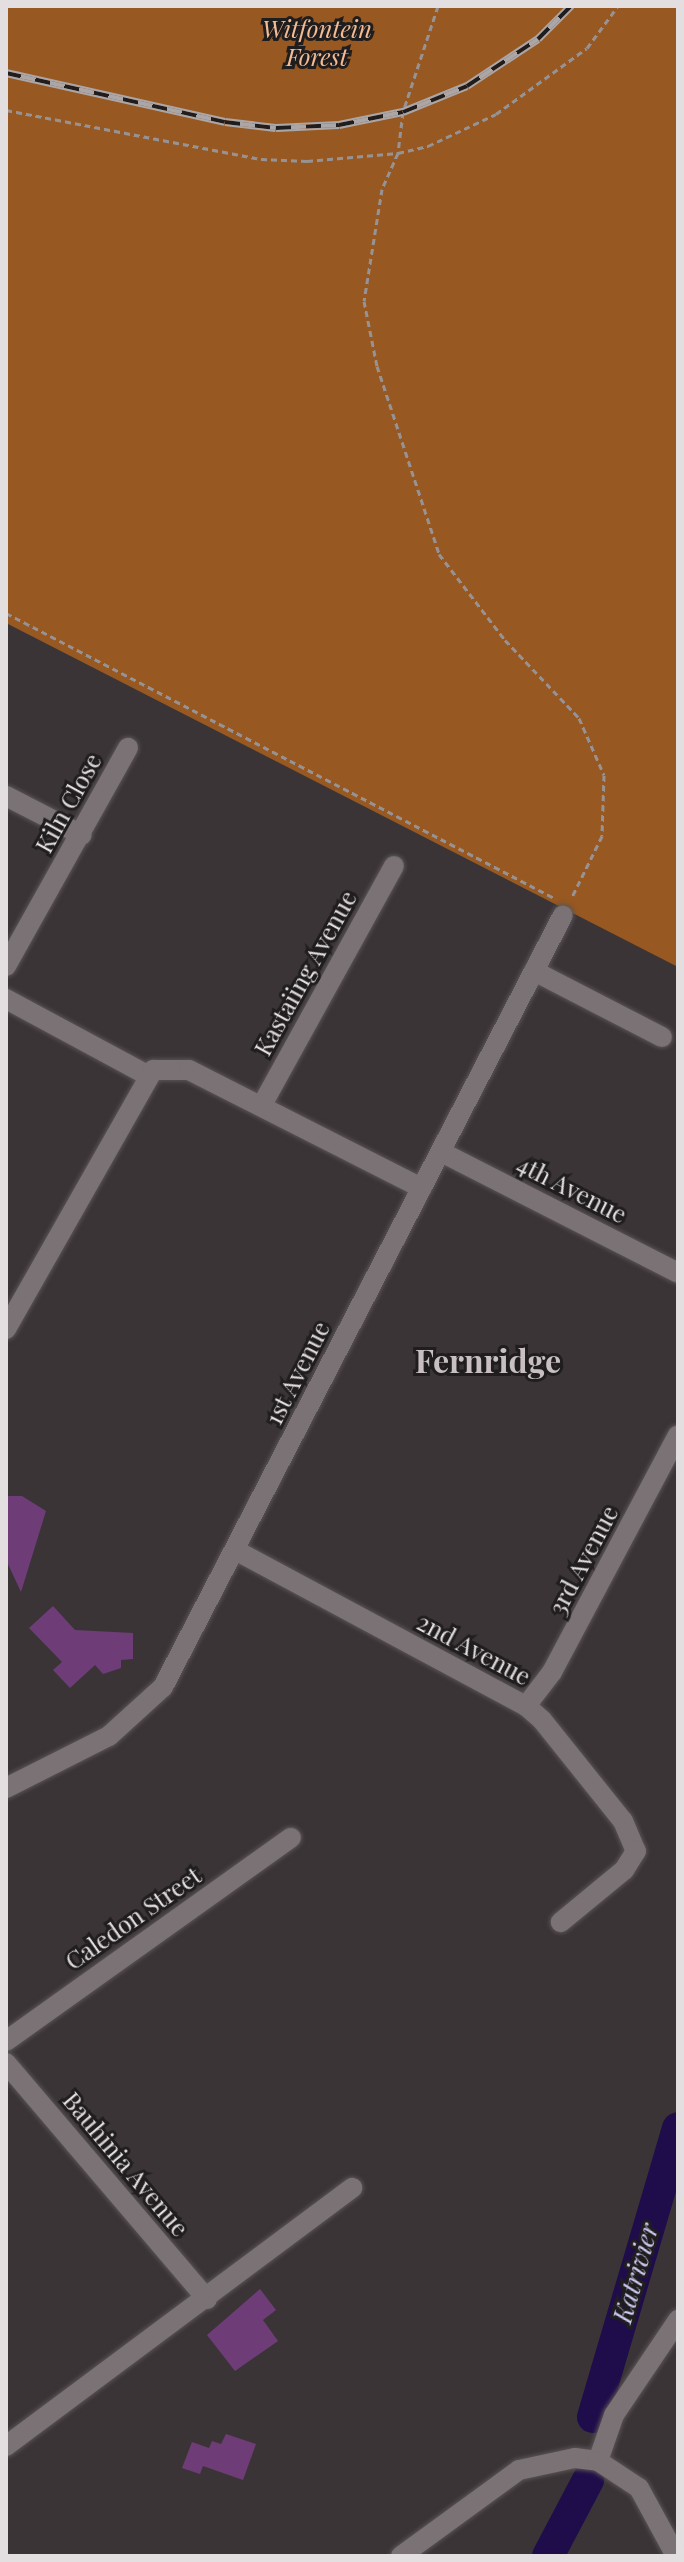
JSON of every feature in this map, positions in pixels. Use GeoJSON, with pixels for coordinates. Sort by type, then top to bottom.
{"type":"FeatureCollection","features":[{"type":"Feature","properties":{"kind":"street","name":"Kiln Close"},"geometry":{"type":"LineString","coordinates":[[6,966],[128,748]]}},
{"type":"Feature","properties":{"kind":"street"},"geometry":{"type":"LineString","coordinates":[[6,796],[82,835]]}},
{"type":"Feature","properties":{"kind":"street","name":"Kastaiing Avenue"},"geometry":{"type":"LineString","coordinates":[[262,1105],[394,866]]}},
{"type":"Feature","properties":{"kind":"street","name":"1st Avenue"},"geometry":{"type":"LineString","coordinates":[[6,1788],[109,1736],[140,1713],[163,1687],[563,915]]}},
{"type":"Feature","properties":{"kind":"street"},"geometry":{"type":"LineString","coordinates":[[534,971],[662,1037]]}},
{"type":"Feature","properties":{"kind":"street"},"geometry":{"type":"LineString","coordinates":[[6,999],[147,1075]]}},
{"type":"Feature","properties":{"kind":"street"},"geometry":{"type":"LineString","coordinates":[[6,1329],[147,1075],[167,1067],[189,1070],[422,1188]]}},
{"type":"Feature","properties":{"kind":"street","name":"4th Avenue"},"geometry":{"type":"LineString","coordinates":[[441,1152],[678,1273]]}},
{"type":"Feature","properties":{"kind":"street","name":"3rd Avenue"},"geometry":{"type":"LineString","coordinates":[[526,1706],[552,1672],[678,1435]]}},
{"type":"Feature","properties":{"kind":"street","name":"2nd Avenue"},"geometry":{"type":"LineString","coordinates":[[235,1550],[526,1706],[592,1779],[623,1821],[636,1851],[624,1870],[561,1922]]}},
{"type":"Feature","properties":{"kind":"street","name":"Caledon Street"},"geometry":{"type":"LineString","coordinates":[[6,2041],[291,1838]]}},
{"type":"Feature","properties":{"kind":"street","name":"Bauhinia Avenue"},"geometry":{"type":"LineString","coordinates":[[6,2063],[207,2299]]}},
{"type":"Feature","properties":{"kind":"street"},"geometry":{"type":"LineString","coordinates":[[6,2446],[352,2188]]}},
{"type":"Feature","properties":{"kind":"street"},"geometry":{"type":"LineString","coordinates":[[598,2461],[614,2415],[678,2320]]}},
{"type":"Feature","properties":{"kind":"street"},"geometry":{"type":"LineString","coordinates":[[401,2556],[519,2470],[559,2459],[598,2461],[639,2488],[676,2556]]}},
{"type":"Feature","properties":{"kind":"path"},"geometry":{"type":"LineString","coordinates":[[6,613],[567,905],[602,836],[604,775],[579,718],[505,640],[439,554],[371,341],[365,274],[382,189],[398,153],[403,112],[438,6]]}},
{"type":"Feature","properties":{"kind":"path"},"geometry":{"type":"LineString","coordinates":[[6,110],[261,159],[316,161],[398,153],[428,146],[496,114],[587,48],[618,6]]}},
{"type":"Feature","properties":{"kind":"green space","name":"Witfontein Forest"},"geometry":{"type":"Polygon","coordinates":[[[6,6],[678,6],[678,967],[6,623],[6,6]]]}},
{"type":"Feature","properties":{"kind":"building"},"geometry":{"type":"Polygon","coordinates":[[[6,1496],[22,1496],[46,1511],[21,1592],[6,1560],[6,1496]]]}},
{"type":"Feature","properties":{"kind":"building"},"geometry":{"type":"Polygon","coordinates":[[[53,1606],[75,1630],[133,1633],[133,1659],[121,1660],[121,1668],[103,1674],[95,1665],[70,1688],[53,1670],[62,1662],[29,1628],[53,1606]]]}},
{"type":"Feature","properties":{"kind":"building"},"geometry":{"type":"Polygon","coordinates":[[[260,2289],[276,2310],[263,2320],[278,2341],[235,2371],[207,2335],[260,2289]]]}},
{"type":"Feature","properties":{"kind":"building"},"geometry":{"type":"Polygon","coordinates":[[[226,2434],[256,2444],[243,2480],[203,2466],[200,2474],[182,2468],[192,2442],[209,2448],[212,2441],[221,2444],[226,2434]]]}},
{"type":"Feature","properties":{"kind":"waterway","name":"Katrivier"},"geometry":{"type":"LineString","coordinates":[[593,2417],[678,2128]]}},
{"type":"Feature","properties":{"kind":"waterway","name":"Katrivier"},"geometry":{"type":"LineString","coordinates":[[548,2556],[588,2480]]}},
{"type":"Feature","properties":{"kind":"railway"},"geometry":{"type":"LineString","coordinates":[[6,73],[225,122],[276,128],[339,125],[403,112],[467,86],[538,39],[571,6]]}},
{"type":"Feature","properties":{"kind":"district","name":"Fernridge"},"geometry":{"type":"Point","coordinates":[488,1360]}}]}
